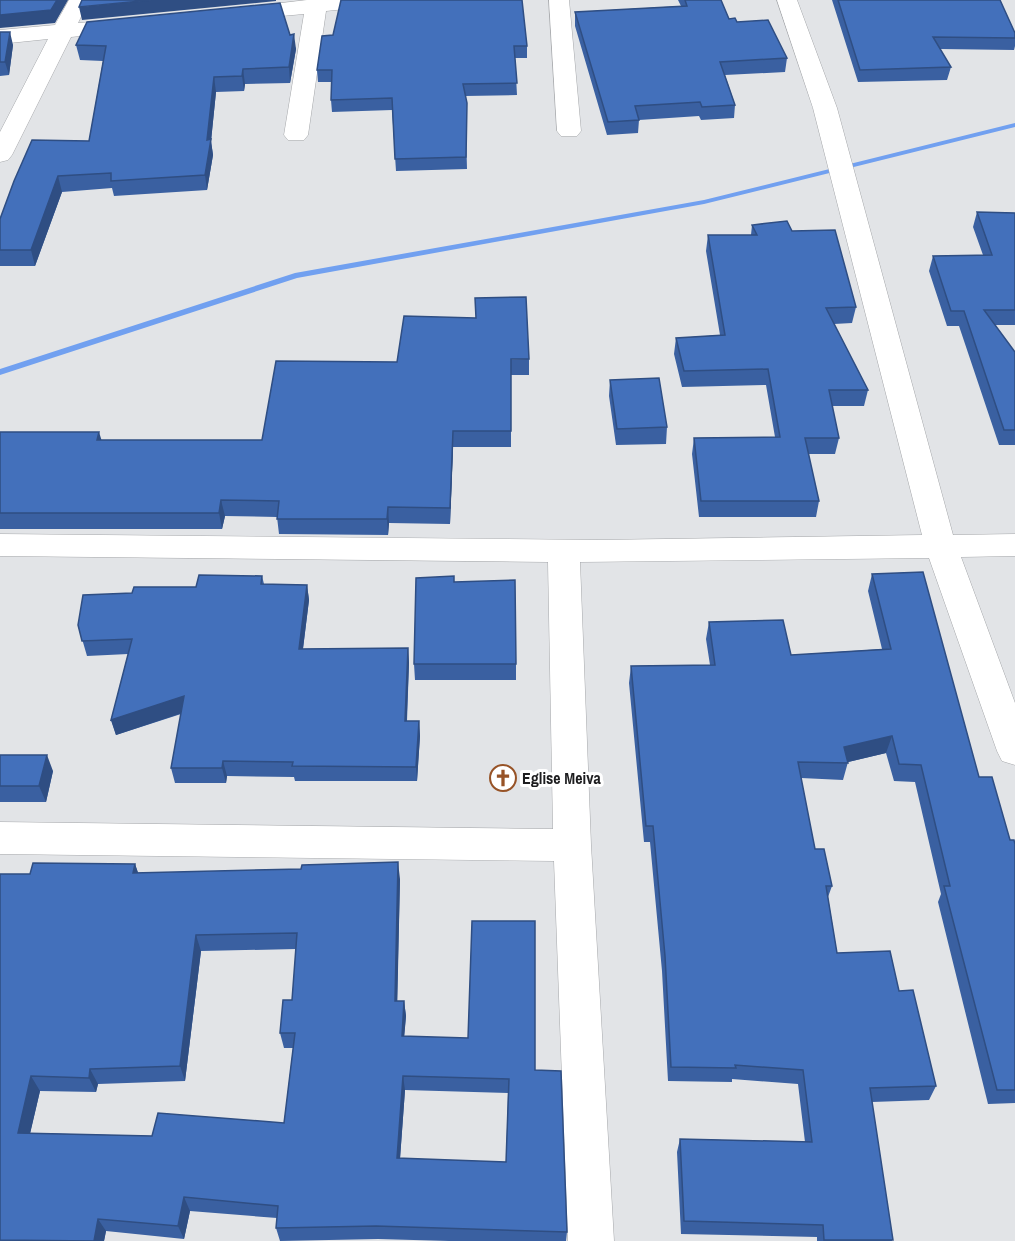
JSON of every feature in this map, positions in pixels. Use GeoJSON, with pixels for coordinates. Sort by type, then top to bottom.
{"type":"FeatureCollection","features":[{"type":"Feature","properties":{"kind":"street"},"geometry":{"type":"LineString","coordinates":[[0,154],[66,31],[80,0]]}},
{"type":"Feature","properties":{"kind":"street"},"geometry":{"type":"LineString","coordinates":[[221,16],[316,3],[375,0]]}},
{"type":"Feature","properties":{"kind":"street"},"geometry":{"type":"LineString","coordinates":[[560,0],[569,130]]}},
{"type":"Feature","properties":{"kind":"street"},"geometry":{"type":"LineString","coordinates":[[787,0],[825,108],[941,547],[1015,751]]}},
{"type":"Feature","properties":{"kind":"street"},"geometry":{"type":"LineString","coordinates":[[296,135],[316,3]]}},
{"type":"Feature","properties":{"kind":"street"},"geometry":{"type":"LineString","coordinates":[[0,37],[149,23]]}},
{"type":"Feature","properties":{"kind":"street"},"geometry":{"type":"LineString","coordinates":[[0,545],[564,550],[1015,545]]}},
{"type":"Feature","properties":{"kind":"street"},"geometry":{"type":"LineString","coordinates":[[564,550],[572,845],[591,1241]]}},
{"type":"Feature","properties":{"kind":"street"},"geometry":{"type":"LineString","coordinates":[[0,838],[572,845]]}},
{"type":"Feature","properties":{"kind":"building"},"geometry":{"type":"Polygon","coordinates":[[[0,0],[57,0],[51,10],[0,15],[0,0]]]}},
{"type":"Feature","properties":{"kind":"building"},"geometry":{"type":"Polygon","coordinates":[[[82,0],[151,0],[79,7],[82,0]]]}},
{"type":"Feature","properties":{"kind":"building"},"geometry":{"type":"Polygon","coordinates":[[[341,0],[522,0],[527,46],[514,46],[517,83],[463,84],[467,103],[466,157],[395,159],[392,98],[331,100],[332,70],[317,70],[322,36],[333,35],[341,0]]]}},
{"type":"Feature","properties":{"kind":"building"},"geometry":{"type":"Polygon","coordinates":[[[685,0],[721,0],[729,19],[735,18],[737,22],[768,20],[787,58],[720,62],[735,105],[702,107],[700,102],[635,106],[639,120],[608,122],[575,12],[687,6],[685,0]]]}},
{"type":"Feature","properties":{"kind":"building"},"geometry":{"type":"Polygon","coordinates":[[[838,0],[1000,0],[1015,33],[1015,38],[933,37],[951,67],[860,70],[838,0]]]}},
{"type":"Feature","properties":{"kind":"building"},"geometry":{"type":"Polygon","coordinates":[[[280,3],[290,35],[294,34],[289,67],[243,69],[242,76],[214,77],[207,140],[211,139],[205,175],[111,181],[111,173],[58,176],[31,250],[0,250],[0,219],[32,140],[89,141],[106,46],[76,45],[87,22],[280,3]]]}},
{"type":"Feature","properties":{"kind":"building"},"geometry":{"type":"Polygon","coordinates":[[[0,32],[10,32],[5,62],[0,62],[0,32]]]}},
{"type":"Feature","properties":{"kind":"building"},"geometry":{"type":"Polygon","coordinates":[[[977,212],[1015,213],[1015,310],[984,310],[1015,352],[1015,430],[1004,430],[964,311],[951,311],[933,256],[992,255],[977,212]]]}},
{"type":"Feature","properties":{"kind":"building"},"geometry":{"type":"Polygon","coordinates":[[[787,221],[792,231],[835,230],[856,307],[826,308],[868,390],[829,390],[839,438],[805,438],[819,501],[701,501],[694,438],[780,437],[768,369],[684,371],[676,338],[725,335],[708,235],[757,235],[752,225],[787,221]]]}},
{"type":"Feature","properties":{"kind":"building"},"geometry":{"type":"Polygon","coordinates":[[[526,297],[529,359],[511,359],[511,431],[453,431],[450,508],[388,507],[387,519],[277,519],[279,501],[221,500],[219,513],[0,513],[0,432],[99,432],[97,440],[262,440],[276,361],[397,362],[404,316],[476,318],[475,298],[526,297]]]}},
{"type":"Feature","properties":{"kind":"building"},"geometry":{"type":"Polygon","coordinates":[[[659,378],[667,427],[617,429],[610,380],[659,378]]]}},
{"type":"Feature","properties":{"kind":"building"},"geometry":{"type":"Polygon","coordinates":[[[923,572],[979,777],[992,777],[1010,840],[1014,840],[1015,844],[1015,1090],[997,1090],[944,886],[950,886],[921,765],[899,764],[892,736],[844,747],[848,763],[798,762],[815,849],[824,849],[832,886],[826,886],[837,953],[890,951],[899,991],[913,990],[936,1086],[870,1088],[893,1240],[824,1240],[823,1225],[684,1221],[680,1139],[812,1142],[803,1070],[735,1065],[736,1068],[671,1067],[665,956],[653,826],[646,826],[631,666],[715,665],[709,622],[783,620],[791,655],[891,649],[872,574],[923,572]]]}},
{"type":"Feature","properties":{"kind":"building"},"geometry":{"type":"Polygon","coordinates":[[[199,575],[262,576],[261,584],[307,585],[299,649],[408,648],[405,721],[419,721],[416,767],[292,766],[293,762],[223,761],[222,768],[171,768],[184,696],[111,720],[132,639],[82,641],[78,625],[83,595],[132,593],[134,587],[196,587],[199,575]]]}},
{"type":"Feature","properties":{"kind":"building"},"geometry":{"type":"Polygon","coordinates":[[[454,576],[454,582],[515,580],[516,664],[414,664],[416,578],[454,576]]]}},
{"type":"Feature","properties":{"kind":"building"},"geometry":{"type":"Polygon","coordinates":[[[0,755],[47,755],[39,786],[0,786],[0,755]]]}},
{"type":"Feature","properties":{"kind":"building"},"geometry":{"type":"Polygon","coordinates":[[[398,862],[395,1001],[404,1001],[402,1036],[468,1038],[472,921],[535,921],[535,1070],[561,1071],[567,1232],[376,1226],[276,1228],[278,1206],[184,1197],[178,1226],[98,1219],[94,1241],[0,1240],[0,874],[30,874],[33,863],[135,864],[133,873],[301,869],[302,865],[398,862]],[[297,933],[196,935],[180,1066],[90,1069],[89,1078],[31,1076],[18,1133],[152,1136],[158,1113],[284,1123],[295,1033],[280,1033],[283,1000],[292,1000],[297,933]],[[403,1076],[397,1158],[506,1162],[509,1079],[403,1076]]]}},
{"type":"Feature","properties":{"kind":"waterway"},"geometry":{"type":"LineString","coordinates":[[0,372],[295,276],[704,202],[1015,125]]}},
{"type":"Feature","properties":{"kind":"place","name":"Eglise Meiva"},"geometry":{"type":"Point","coordinates":[503,778]}}]}
